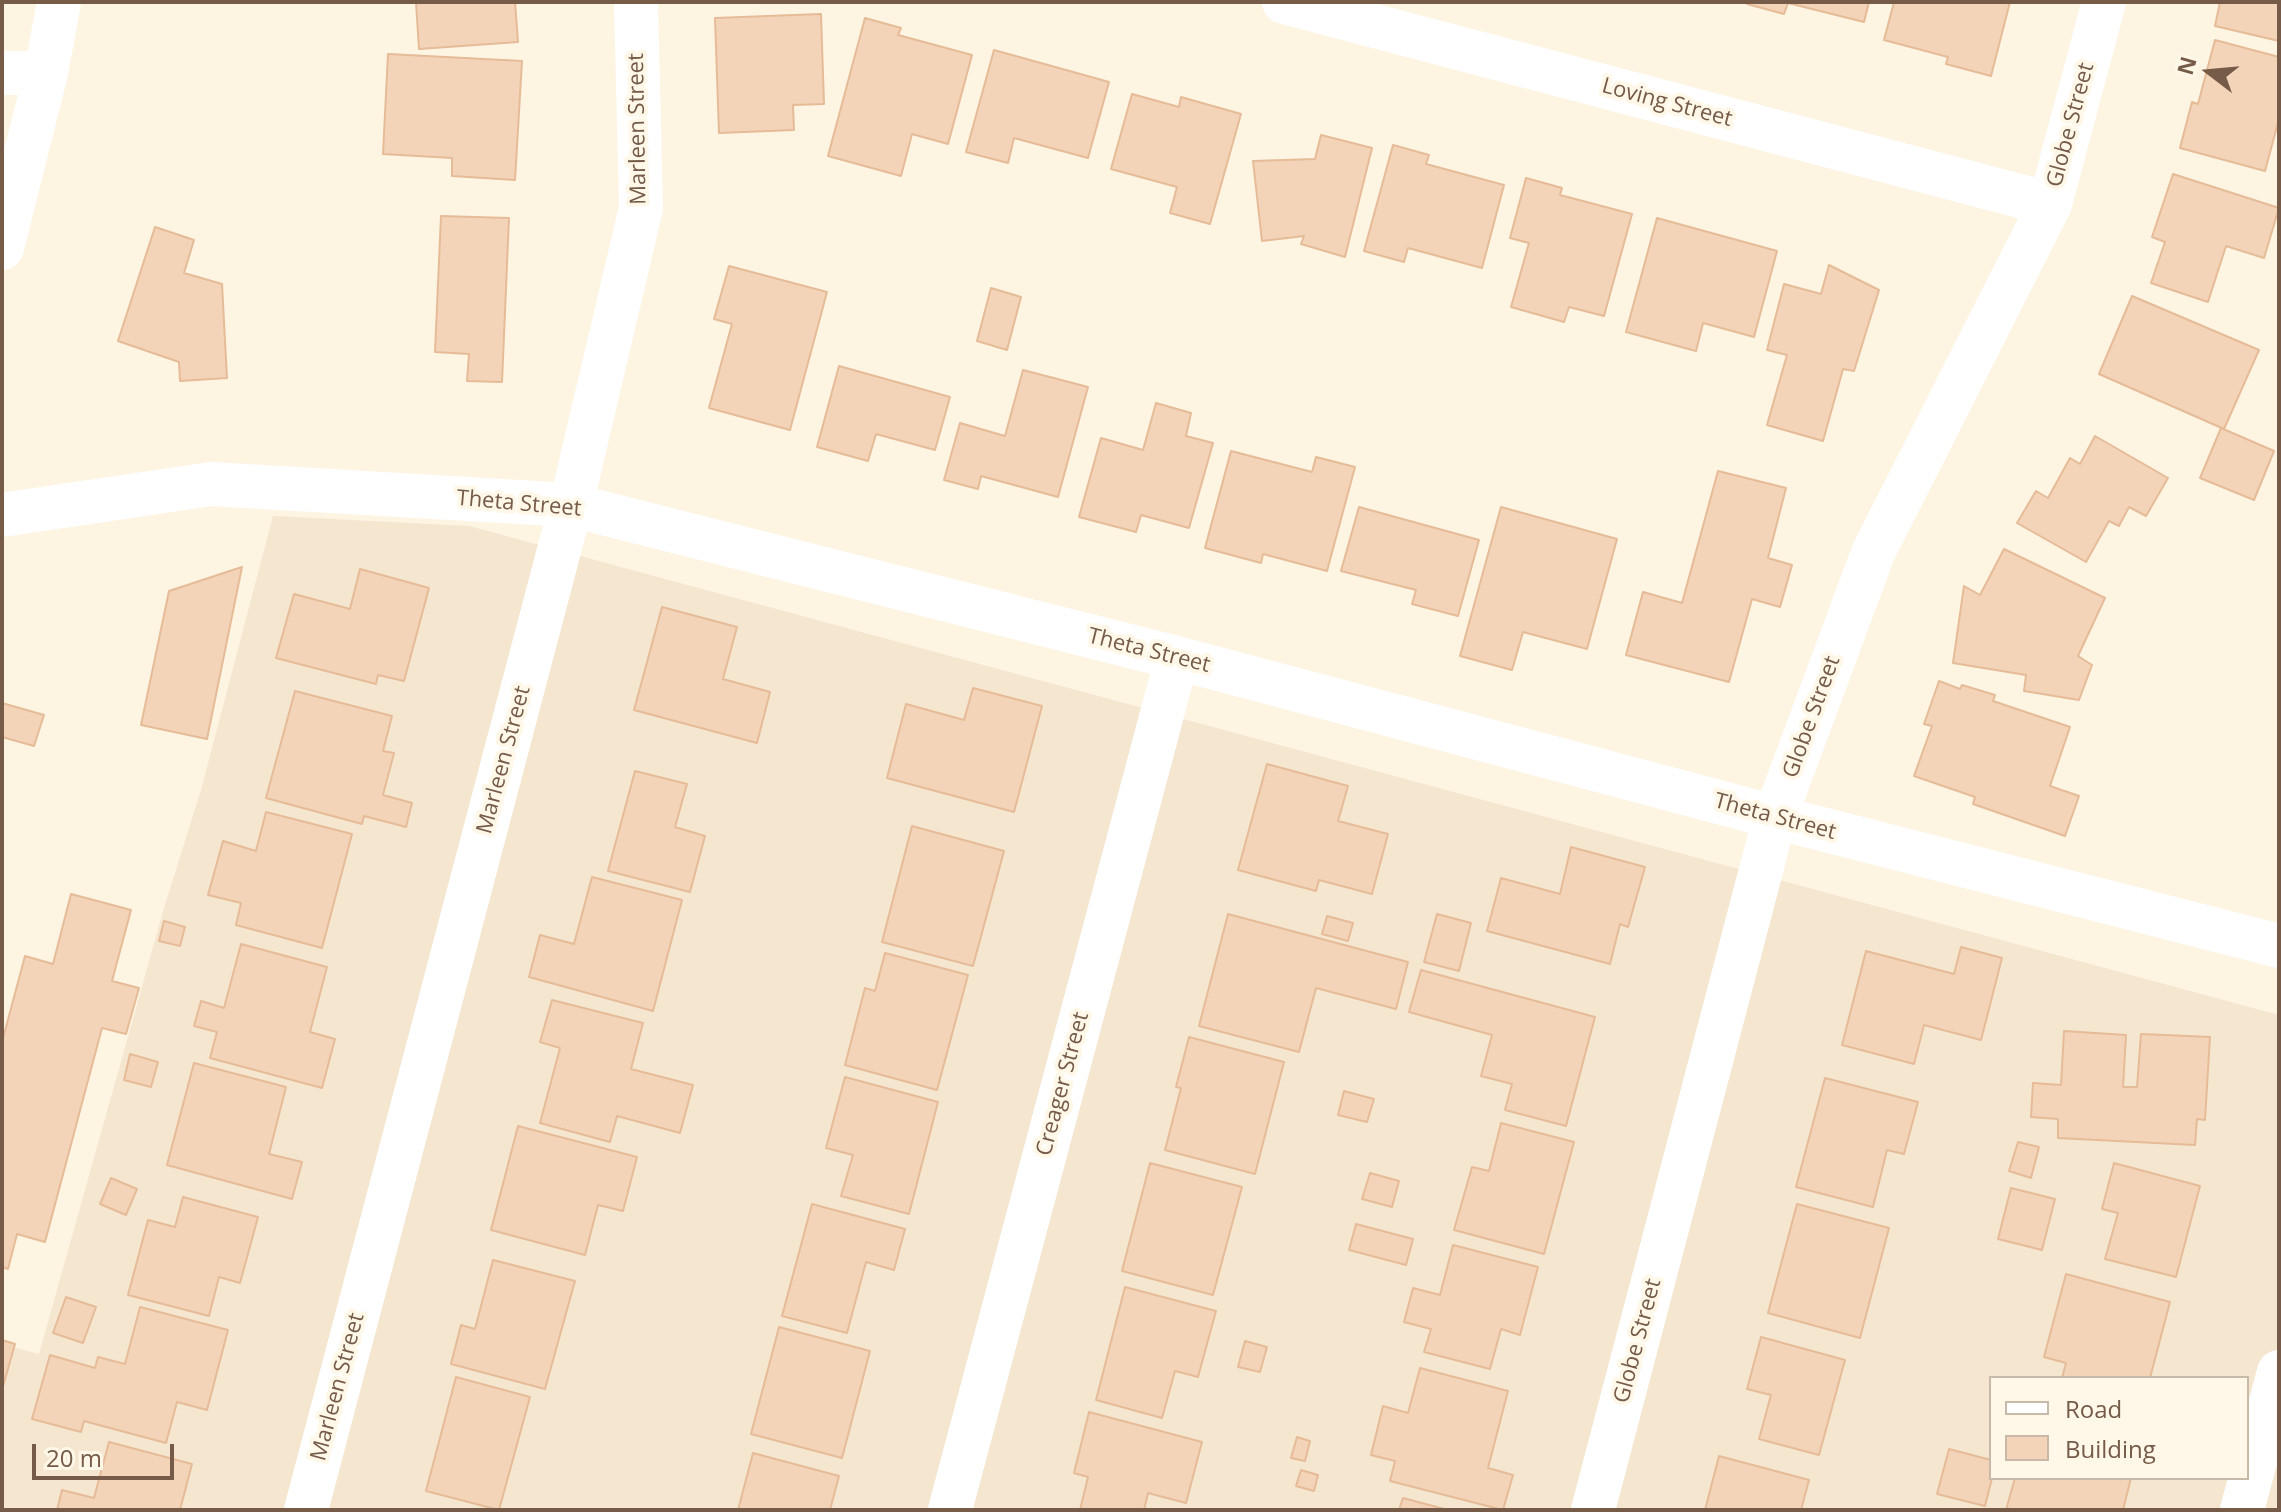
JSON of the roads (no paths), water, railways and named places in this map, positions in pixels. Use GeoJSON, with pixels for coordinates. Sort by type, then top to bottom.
{"type":"FeatureCollection","features":[{"type":"Feature","properties":{"kind":"street"},"geometry":{"type":"LineString","coordinates":[[2,248],[46,73],[59,2]]}},
{"type":"Feature","properties":{"kind":"street","name":"Marleen Street"},"geometry":{"type":"LineString","coordinates":[[306,1510],[571,505],[641,208],[636,2]]}},
{"type":"Feature","properties":{"kind":"street","name":"Loving Street"},"geometry":{"type":"LineString","coordinates":[[1284,2],[2050,204]]}},
{"type":"Feature","properties":{"kind":"street","name":"Globe Street"},"geometry":{"type":"LineString","coordinates":[[1593,1510],[1775,817],[1873,553],[2050,204],[2104,2]]}},
{"type":"Feature","properties":{"kind":"street"},"geometry":{"type":"LineString","coordinates":[[2,73],[46,73]]}},
{"type":"Feature","properties":{"kind":"street","name":"Theta Street"},"geometry":{"type":"LineString","coordinates":[[2,515],[211,484],[571,505],[1177,658],[1775,817],[2279,946]]}},
{"type":"Feature","properties":{"kind":"street","name":"Creager Street"},"geometry":{"type":"LineString","coordinates":[[950,1510],[1177,658]]}},
{"type":"Feature","properties":{"kind":"street"},"geometry":{"type":"LineString","coordinates":[[2242,1510],[2278,1381]]}}]}
